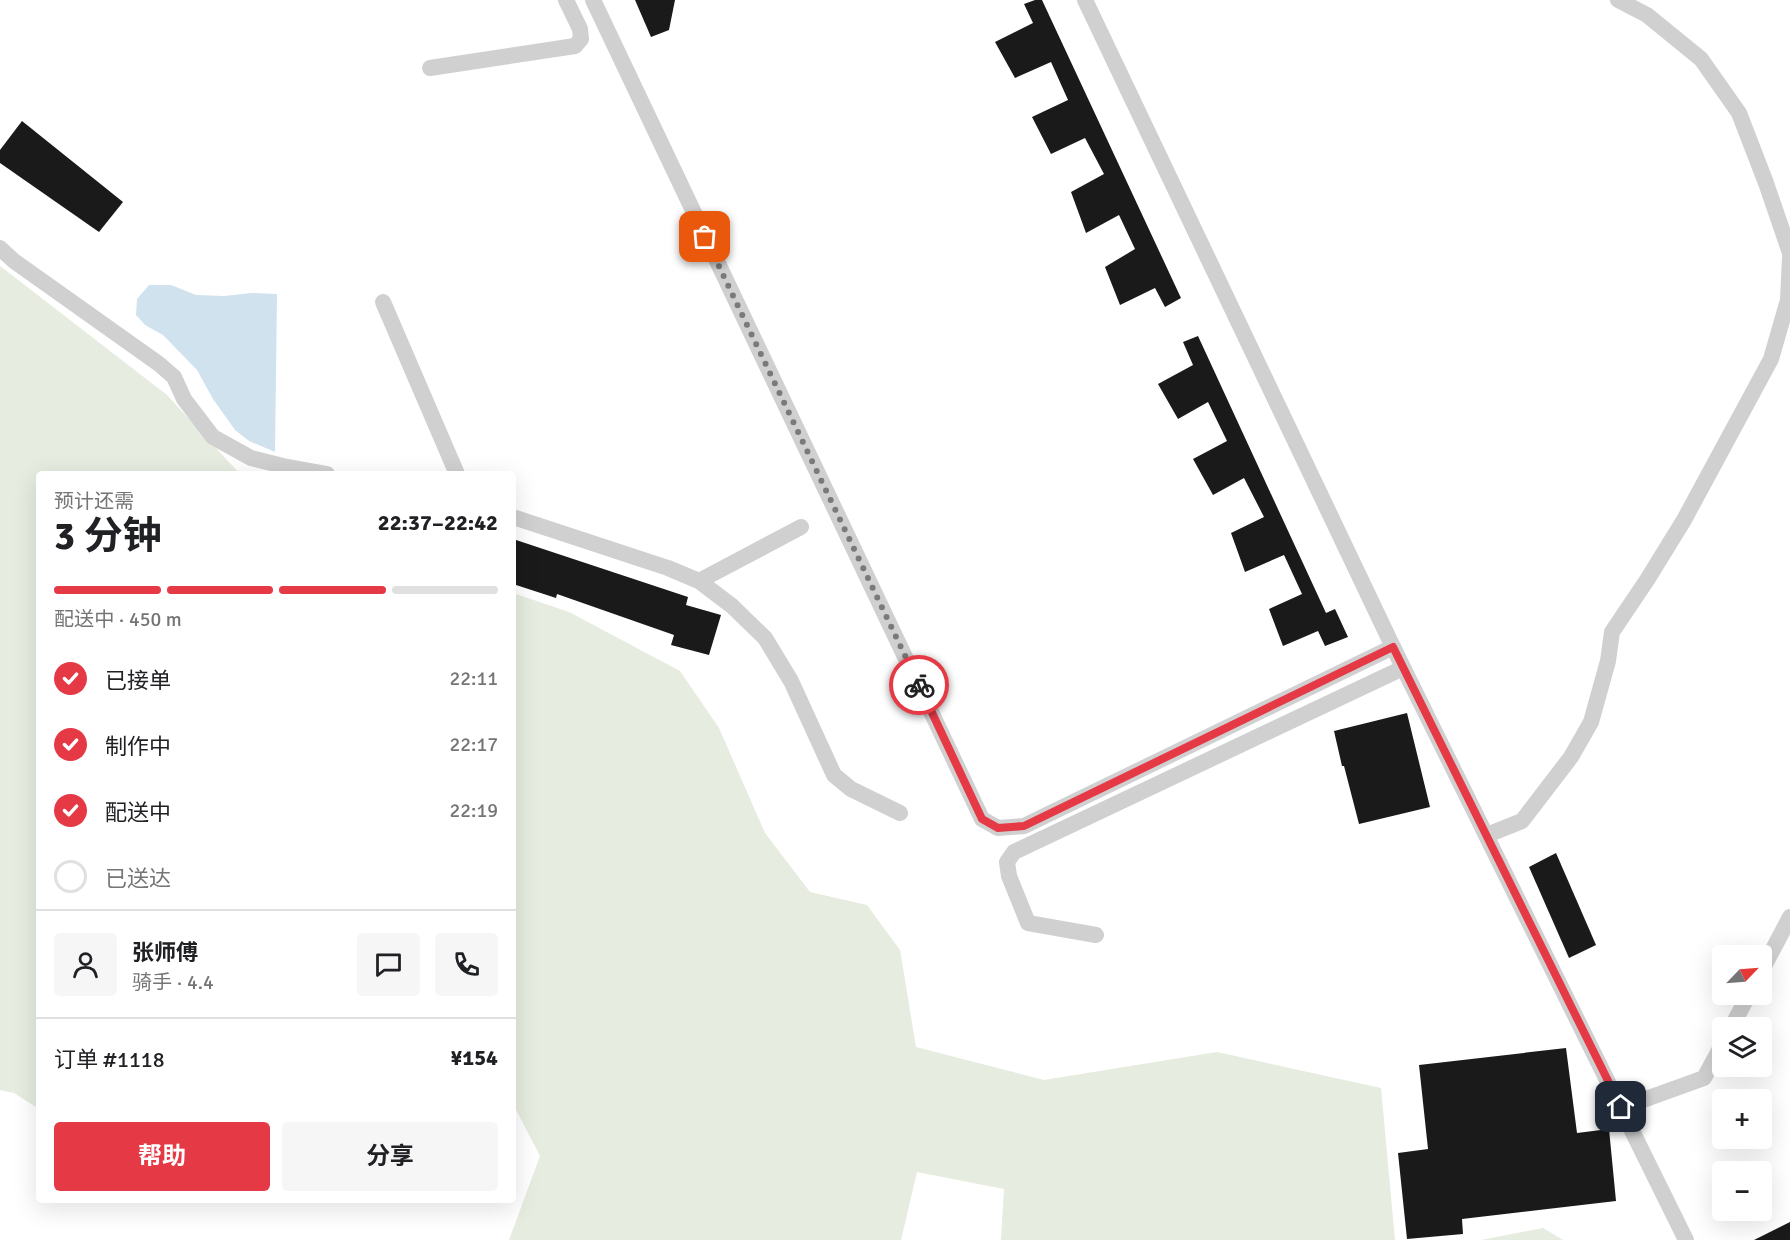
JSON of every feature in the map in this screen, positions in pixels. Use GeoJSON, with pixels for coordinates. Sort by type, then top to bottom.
{"type":"FeatureCollection","features":[{"type":"Feature","properties":{"kind":"street"},"geometry":{"type":"LineString","coordinates":[[430,68],[575,46],[581,39],[580,29],[566,0]]}},
{"type":"Feature","properties":{"kind":"street"},"geometry":{"type":"LineString","coordinates":[[593,0],[982,819],[998,828],[1024,826],[1393,647]]}},
{"type":"Feature","properties":{"kind":"street"},"geometry":{"type":"LineString","coordinates":[[1085,0],[1403,668],[1686,1240]]}},
{"type":"Feature","properties":{"kind":"street"},"geometry":{"type":"LineString","coordinates":[[1487,835],[1522,821],[1571,757],[1591,722],[1608,661],[1612,632],[1684,520],[1771,359],[1788,300],[1790,256],[1766,183],[1739,113],[1701,60],[1647,15],[1618,0]]}},
{"type":"Feature","properties":{"kind":"street"},"geometry":{"type":"LineString","coordinates":[[0,248],[14,261],[174,377],[184,399],[213,437],[251,458],[313,471]]}},
{"type":"Feature","properties":{"kind":"street"},"geometry":{"type":"LineString","coordinates":[[383,302],[456,471]]}},
{"type":"Feature","properties":{"kind":"street"},"geometry":{"type":"LineString","coordinates":[[516,518],[668,568],[699,581],[732,606],[765,638],[791,681],[834,775],[850,789],[900,813]]}},
{"type":"Feature","properties":{"kind":"street"},"geometry":{"type":"LineString","coordinates":[[699,581],[801,527]]}},
{"type":"Feature","properties":{"kind":"street"},"geometry":{"type":"LineString","coordinates":[[1096,935],[1028,923],[1009,876],[1007,862],[1014,852],[1403,668]]}},
{"type":"Feature","properties":{"kind":"street"},"geometry":{"type":"LineString","coordinates":[[1772,951],[1790,917]]}},
{"type":"Feature","properties":{"kind":"street"},"geometry":{"type":"LineString","coordinates":[[1621,1107],[1704,1078],[1712,1063]]}},
{"type":"Feature","properties":{"kind":"shaded area"},"geometry":{"type":"Polygon","coordinates":[[[0,266],[167,395],[237,471],[36,471],[36,1107],[14,1093],[0,1090],[0,266]]]}},
{"type":"Feature","properties":{"kind":"shaded area"},"geometry":{"type":"Polygon","coordinates":[[[516,594],[569,612],[680,671],[719,728],[765,833],[810,892],[867,905],[900,950],[916,1047],[1044,1080],[1217,1052],[1381,1088],[1395,1240],[1001,1240],[1004,1189],[917,1172],[901,1240],[509,1240],[540,1156],[516,1110],[516,594]]]}},
{"type":"Feature","properties":{"kind":"shaded area"},"geometry":{"type":"Polygon","coordinates":[[[1543,1228],[1563,1240],[1481,1240],[1543,1228]]]}},
{"type":"Feature","properties":{"kind":"water"},"geometry":{"type":"Polygon","coordinates":[[[149,285],[171,285],[196,295],[277,294],[275,452],[249,441],[235,430],[213,399],[197,370],[163,335],[145,325],[136,315],[137,299],[149,285]]]}},
{"type":"Feature","properties":{"kind":"building"},"geometry":{"type":"Polygon","coordinates":[[[635,0],[675,0],[669,30],[651,37],[635,0]]]}},
{"type":"Feature","properties":{"kind":"building"},"geometry":{"type":"Polygon","coordinates":[[[1042,0],[1181,298],[1165,307],[1155,288],[1120,305],[1105,267],[1135,249],[1119,215],[1086,233],[1071,192],[1104,174],[1085,138],[1051,154],[1032,117],[1068,100],[1051,62],[1015,78],[995,42],[1033,23],[1024,4],[1042,0]]]}},
{"type":"Feature","properties":{"kind":"building"},"geometry":{"type":"Polygon","coordinates":[[[22,121],[123,202],[99,232],[0,163],[0,150],[22,121]]]}},
{"type":"Feature","properties":{"kind":"building"},"geometry":{"type":"Polygon","coordinates":[[[1198,336],[1326,613],[1335,609],[1348,637],[1325,646],[1318,631],[1283,646],[1269,609],[1302,594],[1284,555],[1245,572],[1231,533],[1264,517],[1244,478],[1213,495],[1193,459],[1227,441],[1208,402],[1178,419],[1158,384],[1193,365],[1183,342],[1198,336]]]}},
{"type":"Feature","properties":{"kind":"building"},"geometry":{"type":"Polygon","coordinates":[[[516,540],[688,597],[686,605],[721,615],[709,655],[671,645],[674,635],[557,594],[556,598],[516,585],[516,540]]]}},
{"type":"Feature","properties":{"kind":"building"},"geometry":{"type":"Polygon","coordinates":[[[1407,713],[1430,807],[1359,824],[1334,731],[1407,713]]]}},
{"type":"Feature","properties":{"kind":"building"},"geometry":{"type":"Polygon","coordinates":[[[1556,853],[1596,945],[1569,958],[1529,867],[1556,853]]]}},
{"type":"Feature","properties":{"kind":"building"},"geometry":{"type":"Polygon","coordinates":[[[1566,1048],[1577,1133],[1609,1129],[1616,1201],[1462,1219],[1463,1234],[1407,1239],[1398,1153],[1428,1149],[1419,1065],[1566,1048]]]}},
{"type":"Feature","properties":{"kind":"building"},"geometry":{"type":"Polygon","coordinates":[[[1790,1222],[1790,1240],[1754,1240],[1790,1222]]]}},
{"type":"Feature","properties":{"kind":"way so far"},"geometry":{"type":"LineString","coordinates":[[705,237],[919,685]]}},
{"type":"Feature","properties":{"kind":"route"},"geometry":{"type":"LineString","coordinates":[[919,685],[982,819],[998,828],[1024,826],[1393,647],[1621,1107]]}}]}
